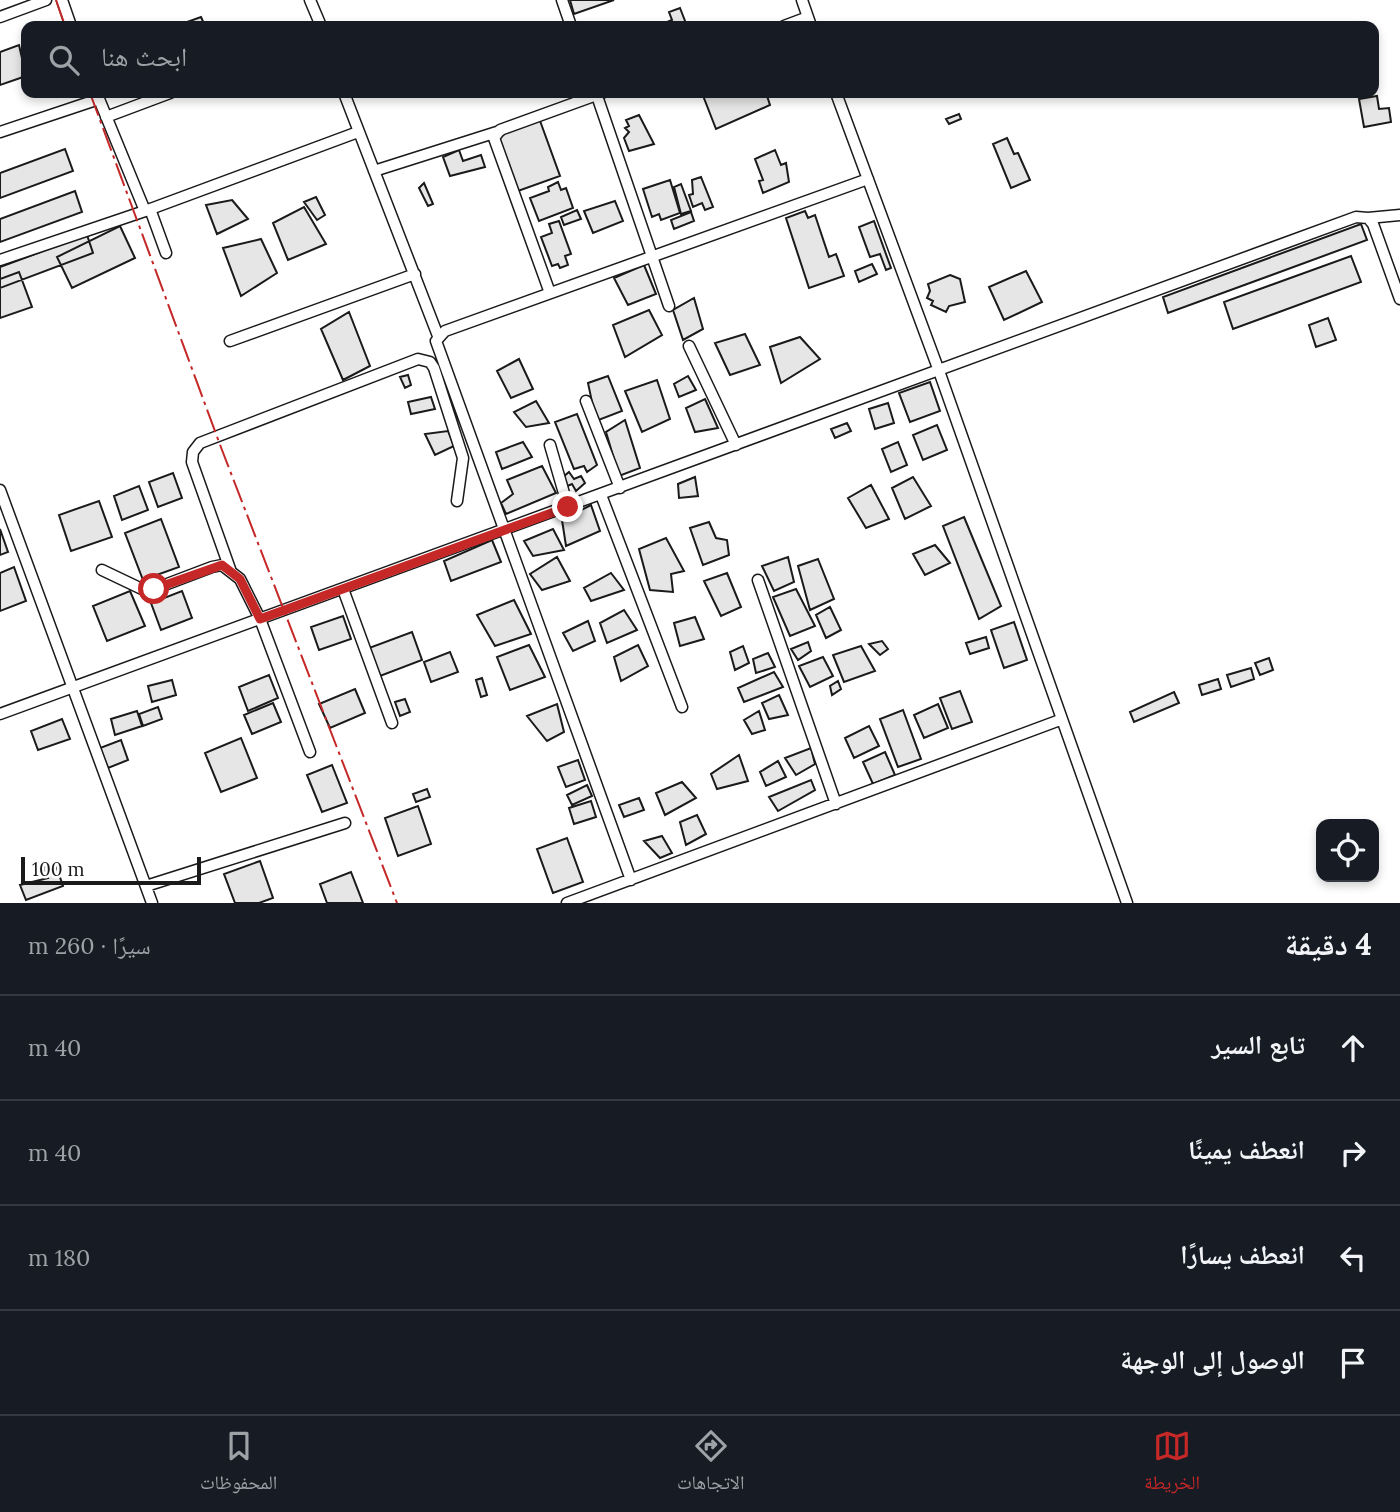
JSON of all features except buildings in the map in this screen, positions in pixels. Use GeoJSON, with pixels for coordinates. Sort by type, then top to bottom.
{"type":"FeatureCollection","features":[{"type":"Feature","properties":{"kind":"street"},"geometry":{"type":"LineString","coordinates":[[0,18],[46,0]]}},
{"type":"Feature","properties":{"kind":"street"},"geometry":{"type":"LineString","coordinates":[[69,21],[62,2],[75,0]]}},
{"type":"Feature","properties":{"kind":"street"},"geometry":{"type":"LineString","coordinates":[[310,0],[319,21]]}},
{"type":"Feature","properties":{"kind":"street"},"geometry":{"type":"LineString","coordinates":[[562,0],[569,21]]}},
{"type":"Feature","properties":{"kind":"street"},"geometry":{"type":"LineString","coordinates":[[802,0],[810,21]]}},
{"type":"Feature","properties":{"kind":"street"},"geometry":{"type":"LineString","coordinates":[[0,132],[93,98]]}},
{"type":"Feature","properties":{"kind":"street"},"geometry":{"type":"LineString","coordinates":[[99,98],[166,253]]}},
{"type":"Feature","properties":{"kind":"street"},"geometry":{"type":"LineString","coordinates":[[106,117],[157,98]]}},
{"type":"Feature","properties":{"kind":"street"},"geometry":{"type":"LineString","coordinates":[[346,98],[438,336],[438,349],[631,880]]}},
{"type":"Feature","properties":{"kind":"street"},"geometry":{"type":"LineString","coordinates":[[374,171],[500,131],[585,98]]}},
{"type":"Feature","properties":{"kind":"street"},"geometry":{"type":"LineString","coordinates":[[600,98],[669,306]]}},
{"type":"Feature","properties":{"kind":"street"},"geometry":{"type":"LineString","coordinates":[[838,98],[939,371],[1060,720],[1127,903]]}},
{"type":"Feature","properties":{"kind":"street"},"geometry":{"type":"LineString","coordinates":[[500,131],[494,138],[494,145],[550,293]]}},
{"type":"Feature","properties":{"kind":"street"},"geometry":{"type":"LineString","coordinates":[[0,260],[148,210],[358,132]]}},
{"type":"Feature","properties":{"kind":"street"},"geometry":{"type":"LineString","coordinates":[[438,336],[445,331],[868,178]]}},
{"type":"Feature","properties":{"kind":"street"},"geometry":{"type":"LineString","coordinates":[[0,714],[1356,217],[1400,215]]}},
{"type":"Feature","properties":{"kind":"street"},"geometry":{"type":"LineString","coordinates":[[1368,218],[1400,299]]}},
{"type":"Feature","properties":{"kind":"street"},"geometry":{"type":"LineString","coordinates":[[230,341],[415,274]]}},
{"type":"Feature","properties":{"kind":"street"},"geometry":{"type":"LineString","coordinates":[[689,346],[736,445]]}},
{"type":"Feature","properties":{"kind":"street"},"geometry":{"type":"LineString","coordinates":[[230,569],[192,462],[193,452],[200,443],[418,359],[430,362],[434,368],[463,458],[457,501]]}},
{"type":"Feature","properties":{"kind":"street"},"geometry":{"type":"LineString","coordinates":[[586,401],[620,488]]}},
{"type":"Feature","properties":{"kind":"street"},"geometry":{"type":"LineString","coordinates":[[550,445],[568,507]]}},
{"type":"Feature","properties":{"kind":"street"},"geometry":{"type":"LineString","coordinates":[[0,490],[4,511],[152,903]]}},
{"type":"Feature","properties":{"kind":"street"},"geometry":{"type":"LineString","coordinates":[[601,495],[682,707]]}},
{"type":"Feature","properties":{"kind":"street"},"geometry":{"type":"LineString","coordinates":[[102,570],[144,590],[154,589],[212,567],[222,565],[230,569],[240,579],[260,619],[310,752]]}},
{"type":"Feature","properties":{"kind":"street"},"geometry":{"type":"LineString","coordinates":[[758,580],[836,804]]}},
{"type":"Feature","properties":{"kind":"street"},"geometry":{"type":"LineString","coordinates":[[343,589],[392,723]]}},
{"type":"Feature","properties":{"kind":"street"},"geometry":{"type":"LineString","coordinates":[[567,903],[1060,720]]}},
{"type":"Feature","properties":{"kind":"street"},"geometry":{"type":"LineString","coordinates":[[146,886],[345,823]]}},
{"type":"Feature","properties":{"kind":"power"},"geometry":{"type":"LineString","coordinates":[[56,0],[63,21]]}},
{"type":"Feature","properties":{"kind":"power"},"geometry":{"type":"LineString","coordinates":[[92,98],[222,450],[397,903]]}},
{"type":"Feature","properties":{"kind":"route"},"geometry":{"type":"LineString","coordinates":[[154,589],[222,565],[240,579],[260,619],[568,507]]}}]}
